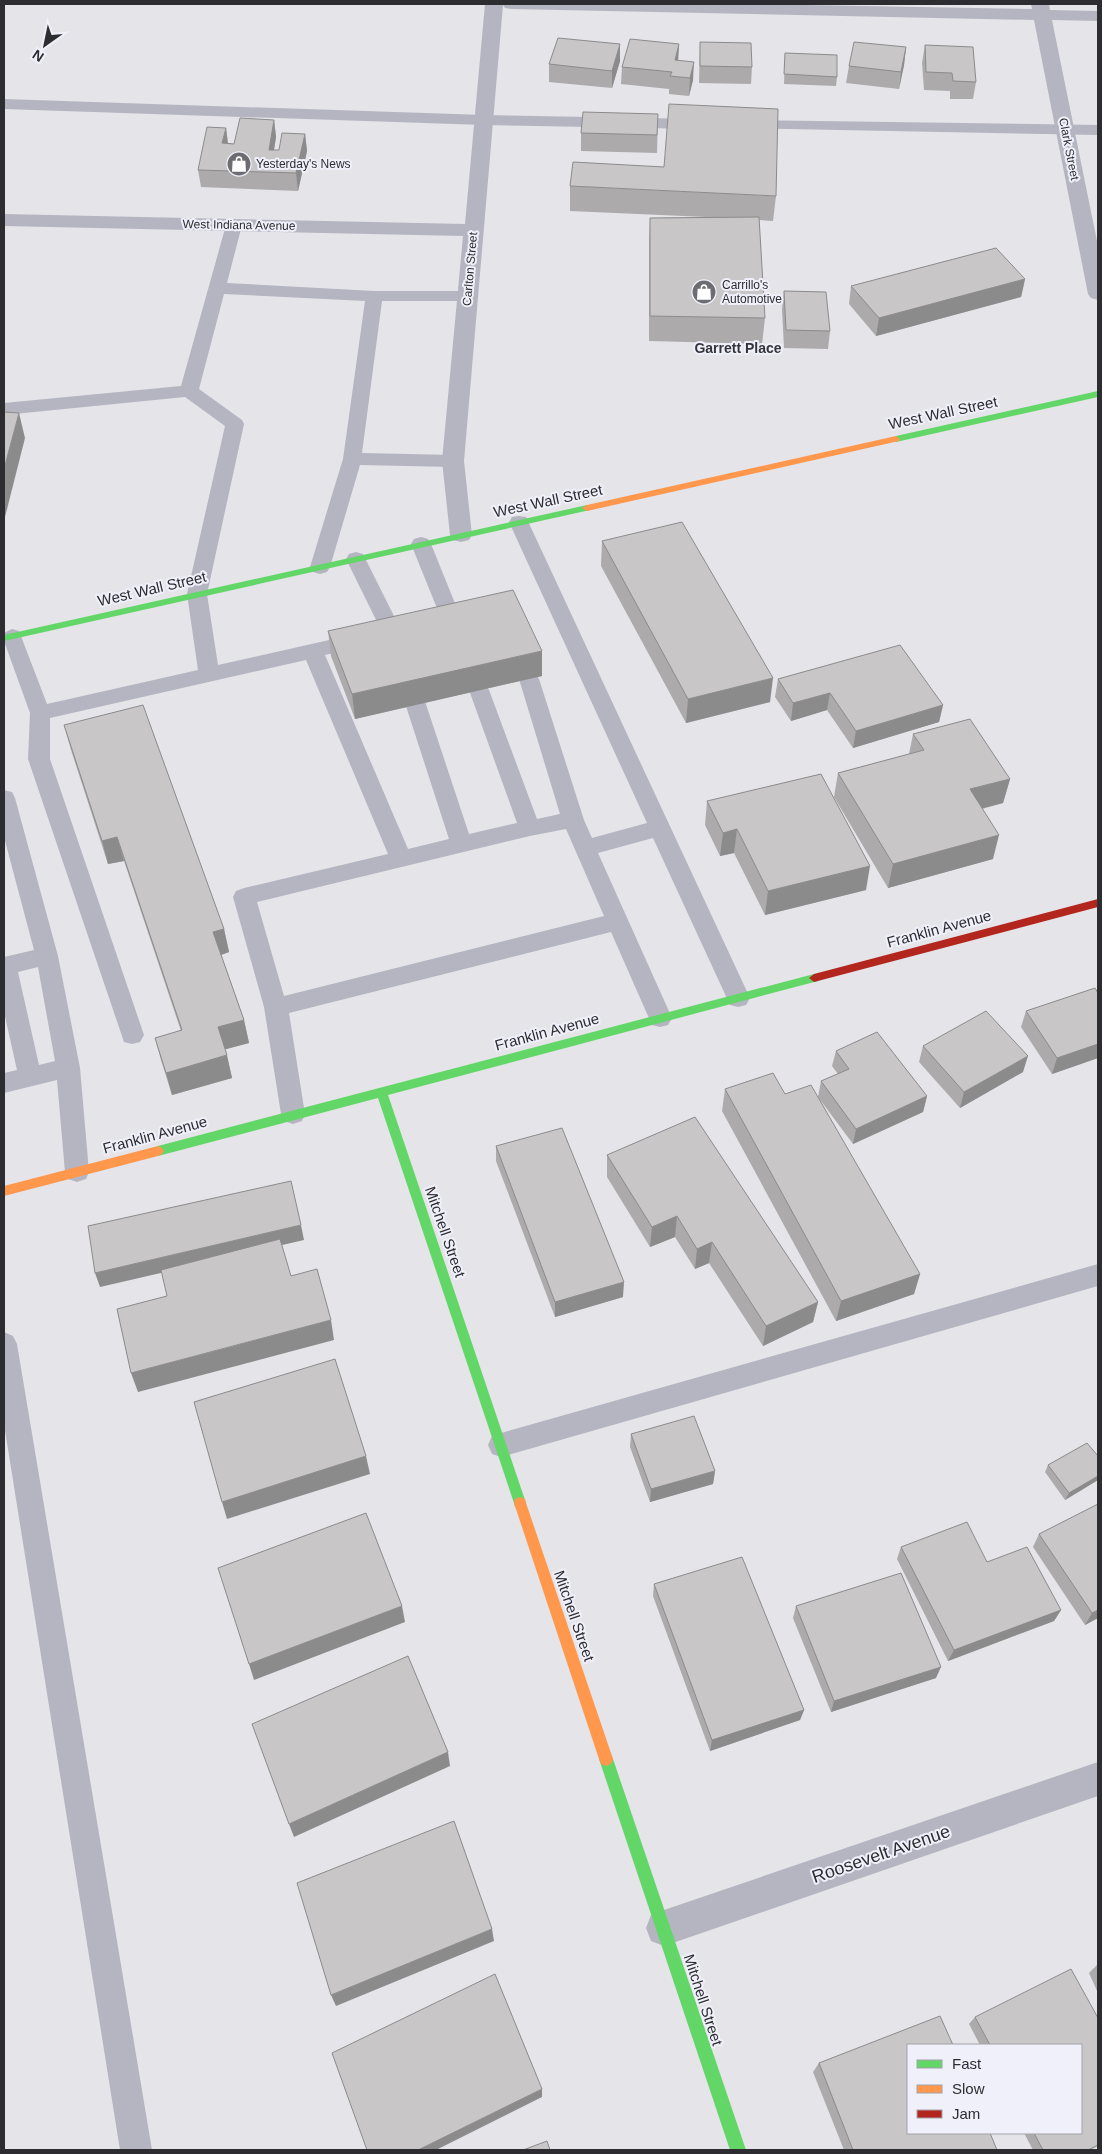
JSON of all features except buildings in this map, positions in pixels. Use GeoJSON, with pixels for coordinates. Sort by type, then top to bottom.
{"type":"FeatureCollection","features":[{"type":"Feature","properties":{"kind":"street","name":"Carlton Street"},"geometry":{"type":"LineString","coordinates":[[461,535],[454,460],[494,4]]}},
{"type":"Feature","properties":{"kind":"street"},"geometry":{"type":"LineString","coordinates":[[511,4],[1041,9],[1098,16]]}},
{"type":"Feature","properties":{"kind":"street","name":"Clark Street"},"geometry":{"type":"LineString","coordinates":[[1041,9],[1098,294]]}},
{"type":"Feature","properties":{"kind":"street","name":"West Indiana Avenue"},"geometry":{"type":"LineString","coordinates":[[4,220],[474,230]]}},
{"type":"Feature","properties":{"kind":"street","name":"West Wall Street"},"geometry":{"type":"LineString","coordinates":[[8,637],[1098,394]]}},
{"type":"Feature","properties":{"kind":"street","name":"Franklin Avenue"},"geometry":{"type":"LineString","coordinates":[[4,1191],[1098,903]]}},
{"type":"Feature","properties":{"kind":"street","name":"Mitchell Street"},"geometry":{"type":"LineString","coordinates":[[381,1091],[738,2150]]}},
{"type":"Feature","properties":{"kind":"street","name":"Roosevelt Avenue"},"geometry":{"type":"LineString","coordinates":[[664,1928],[1098,1779]]}},
{"type":"Feature","properties":{"kind":"lane"},"geometry":{"type":"LineString","coordinates":[[4,104],[484,120],[710,124]]}},
{"type":"Feature","properties":{"kind":"lane"},"geometry":{"type":"LineString","coordinates":[[730,124],[1098,130]]}},
{"type":"Feature","properties":{"kind":"lane"},"geometry":{"type":"LineString","coordinates":[[189,391],[234,225]]}},
{"type":"Feature","properties":{"kind":"lane"},"geometry":{"type":"LineString","coordinates":[[217,288],[374,296],[468,296]]}},
{"type":"Feature","properties":{"kind":"lane"},"geometry":{"type":"LineString","coordinates":[[320,567],[352,459],[374,296]]}},
{"type":"Feature","properties":{"kind":"lane"},"geometry":{"type":"LineString","coordinates":[[4,409],[189,391],[235,424],[197,594],[209,675]]}},
{"type":"Feature","properties":{"kind":"lane"},"geometry":{"type":"LineString","coordinates":[[352,459],[454,460]]}},
{"type":"Feature","properties":{"kind":"lane"},"geometry":{"type":"LineString","coordinates":[[519,522],[738,998]]}},
{"type":"Feature","properties":{"kind":"lane"},"geometry":{"type":"LineString","coordinates":[[421,544],[452,621]]}},
{"type":"Feature","properties":{"kind":"lane"},"geometry":{"type":"LineString","coordinates":[[356,559],[400,630],[462,845]]}},
{"type":"Feature","properties":{"kind":"lane"},"geometry":{"type":"LineString","coordinates":[[40,713],[400,630]]}},
{"type":"Feature","properties":{"kind":"lane"},"geometry":{"type":"LineString","coordinates":[[8,637],[40,713],[38,759],[132,1035]]}},
{"type":"Feature","properties":{"kind":"lane"},"geometry":{"type":"LineString","coordinates":[[313,651],[402,860]]}},
{"type":"Feature","properties":{"kind":"lane"},"geometry":{"type":"LineString","coordinates":[[529,679],[573,820],[660,1018]]}},
{"type":"Feature","properties":{"kind":"lane"},"geometry":{"type":"LineString","coordinates":[[480,690],[530,828]]}},
{"type":"Feature","properties":{"kind":"lane"},"geometry":{"type":"LineString","coordinates":[[4,798],[47,956],[68,1068],[77,1172]]}},
{"type":"Feature","properties":{"kind":"lane"},"geometry":{"type":"LineString","coordinates":[[293,1114],[276,1007],[244,897],[530,828],[573,820]]}},
{"type":"Feature","properties":{"kind":"lane"},"geometry":{"type":"LineString","coordinates":[[586,848],[660,828]]}},
{"type":"Feature","properties":{"kind":"lane"},"geometry":{"type":"LineString","coordinates":[[276,1007],[618,921]]}},
{"type":"Feature","properties":{"kind":"lane"},"geometry":{"type":"LineString","coordinates":[[30,1077],[4,966],[47,956]]}},
{"type":"Feature","properties":{"kind":"lane"},"geometry":{"type":"LineString","coordinates":[[4,1083],[68,1068]]}},
{"type":"Feature","properties":{"kind":"lane"},"geometry":{"type":"LineString","coordinates":[[501,1445],[1098,1275]]}},
{"type":"Feature","properties":{"kind":"lane"},"geometry":{"type":"LineString","coordinates":[[4,1344],[136,2150]]}},
{"type":"Feature","properties":{"kind":"traffic: fast"},"geometry":{"type":"LineString","coordinates":[[896,439],[1098,394]]}},
{"type":"Feature","properties":{"kind":"traffic: fast"},"geometry":{"type":"LineString","coordinates":[[4,638],[587,508]]}},
{"type":"Feature","properties":{"kind":"traffic: fast"},"geometry":{"type":"LineString","coordinates":[[158,1151],[814,978]]}},
{"type":"Feature","properties":{"kind":"traffic: fast"},"geometry":{"type":"LineString","coordinates":[[381,1091],[520,1503]]}},
{"type":"Feature","properties":{"kind":"traffic: fast"},"geometry":{"type":"LineString","coordinates":[[606,1759],[738,2150]]}},
{"type":"Feature","properties":{"kind":"traffic: slow"},"geometry":{"type":"LineString","coordinates":[[587,508],[896,439]]}},
{"type":"Feature","properties":{"kind":"traffic: slow"},"geometry":{"type":"LineString","coordinates":[[4,1191],[158,1151]]}},
{"type":"Feature","properties":{"kind":"traffic: slow"},"geometry":{"type":"LineString","coordinates":[[520,1503],[606,1759]]}},
{"type":"Feature","properties":{"kind":"traffic: jam"},"geometry":{"type":"LineString","coordinates":[[814,978],[1098,903]]}},
{"type":"Feature","properties":{"kind":"place","name":"Yesterday's News"},"geometry":{"type":"Point","coordinates":[239,164]}},
{"type":"Feature","properties":{"kind":"place","name":"Carrillo's Automotive"},"geometry":{"type":"Point","coordinates":[704,292]}},
{"type":"Feature","properties":{"kind":"district","name":"Garrett Place"},"geometry":{"type":"Point","coordinates":[738,348]}}]}
